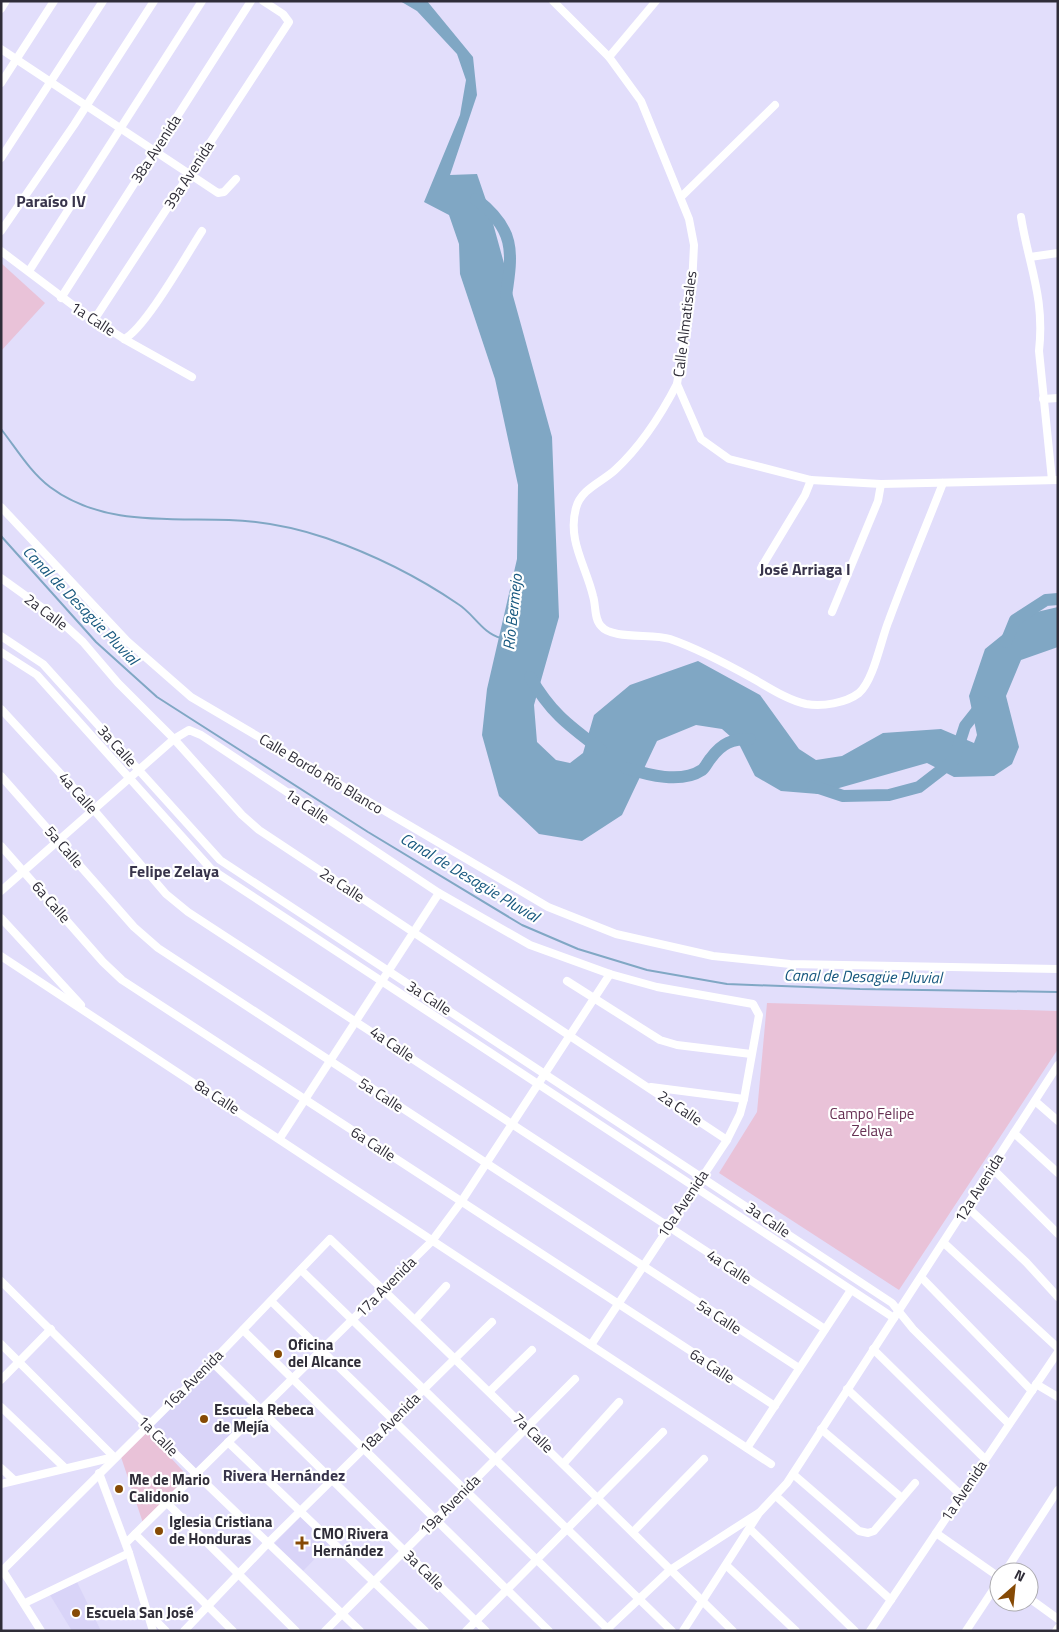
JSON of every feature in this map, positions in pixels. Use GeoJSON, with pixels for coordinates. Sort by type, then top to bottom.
{"type":"FeatureCollection","features":[{"type":"Feature","properties":{"kind":"street"},"geometry":{"type":"LineString","coordinates":[[1,9],[6,1]]}},
{"type":"Feature","properties":{"kind":"street"},"geometry":{"type":"LineString","coordinates":[[1,83],[54,1]]}},
{"type":"Feature","properties":{"kind":"street"},"geometry":{"type":"LineString","coordinates":[[1,158],[103,1]]}},
{"type":"Feature","properties":{"kind":"street"},"geometry":{"type":"LineString","coordinates":[[1,231],[87,105],[154,1]]}},
{"type":"Feature","properties":{"kind":"street"},"geometry":{"type":"LineString","coordinates":[[29,271],[202,1]]}},
{"type":"Feature","properties":{"kind":"street","name":"38a Avenida"},"geometry":{"type":"LineString","coordinates":[[61,298],[251,1]]}},
{"type":"Feature","properties":{"kind":"street","name":"39a Avenida"},"geometry":{"type":"LineString","coordinates":[[94,320],[289,22],[288,18],[263,1]]}},
{"type":"Feature","properties":{"kind":"street","name":"Calle Almatisales"},"geometry":{"type":"LineString","coordinates":[[553,1],[609,57],[641,101],[689,219],[694,245],[692,286],[677,384],[701,439],[714,450],[745,465],[811,480],[881,484],[1055,480]]}},
{"type":"Feature","properties":{"kind":"street"},"geometry":{"type":"LineString","coordinates":[[609,57],[656,1]]}},
{"type":"Feature","properties":{"kind":"street"},"geometry":{"type":"LineString","coordinates":[[1,49],[221,194],[236,178]]}},
{"type":"Feature","properties":{"kind":"street"},"geometry":{"type":"LineString","coordinates":[[681,197],[776,104]]}},
{"type":"Feature","properties":{"kind":"street"},"geometry":{"type":"LineString","coordinates":[[1020,217],[1040,307],[1041,332],[1039,351],[1043,399],[1054,449],[1055,480]]}},
{"type":"Feature","properties":{"kind":"street"},"geometry":{"type":"LineString","coordinates":[[124,339],[132,335],[161,295],[202,231]]}},
{"type":"Feature","properties":{"kind":"street","name":"1a Calle"},"geometry":{"type":"LineString","coordinates":[[1,251],[29,271],[61,298],[94,320],[192,377]]}},
{"type":"Feature","properties":{"kind":"street"},"geometry":{"type":"LineString","coordinates":[[1030,257],[1058,253]]}},
{"type":"Feature","properties":{"kind":"street"},"geometry":{"type":"LineString","coordinates":[[677,384],[661,416],[637,445],[614,470],[590,488],[576,506],[573,529],[579,558],[588,579],[597,619],[600,626],[605,630],[614,633],[663,636],[683,643],[718,659],[787,697],[805,704],[822,704],[849,700],[861,691],[870,675],[888,620],[942,483]]}},
{"type":"Feature","properties":{"kind":"street"},"geometry":{"type":"LineString","coordinates":[[1043,399],[1058,398]]}},
{"type":"Feature","properties":{"kind":"street"},"geometry":{"type":"LineString","coordinates":[[761,568],[805,495],[811,480]]}},
{"type":"Feature","properties":{"kind":"street"},"geometry":{"type":"LineString","coordinates":[[832,612],[878,501],[881,484]]}},
{"type":"Feature","properties":{"kind":"street","name":"Calle Bordo Río Blanco"},"geometry":{"type":"LineString","coordinates":[[1,507],[127,641],[191,697],[548,907],[616,934],[713,956],[790,964],[1058,969]]}},
{"type":"Feature","properties":{"kind":"street","name":"2a Calle"},"geometry":{"type":"LineString","coordinates":[[1,578],[58,619],[83,642],[118,683],[174,739],[242,815],[259,830],[727,1140]]}},
{"type":"Feature","properties":{"kind":"street","name":"3a Calle"},"geometry":{"type":"LineString","coordinates":[[1,636],[43,664],[220,860],[892,1303],[913,1329],[1009,1424]]}},
{"type":"Feature","properties":{"kind":"street","name":"3a Calle"},"geometry":{"type":"LineString","coordinates":[[1,652],[37,676],[211,869],[894,1318]]}},
{"type":"Feature","properties":{"kind":"street","name":"4a Calle"},"geometry":{"type":"LineString","coordinates":[[1,709],[94,810],[166,894],[188,912],[356,1020],[512,1125],[825,1329]]}},
{"type":"Feature","properties":{"kind":"street","name":"1a Calle"},"geometry":{"type":"LineString","coordinates":[[174,739],[189,730],[201,735],[439,893]]}},
{"type":"Feature","properties":{"kind":"street"},"geometry":{"type":"LineString","coordinates":[[1,891],[140,771],[174,739]]}},
{"type":"Feature","properties":{"kind":"street","name":"5a Calle"},"geometry":{"type":"LineString","coordinates":[[1,776],[134,927],[158,948],[799,1368]]}},
{"type":"Feature","properties":{"kind":"street","name":"6a Calle"},"geometry":{"type":"LineString","coordinates":[[1,846],[103,962],[122,980],[775,1406]]}},
{"type":"Feature","properties":{"kind":"street"},"geometry":{"type":"LineString","coordinates":[[280,1138],[439,893],[530,945],[610,974]]}},
{"type":"Feature","properties":{"kind":"street"},"geometry":{"type":"LineString","coordinates":[[1,918],[90,1014]]}},
{"type":"Feature","properties":{"kind":"street","name":"8a Calle"},"geometry":{"type":"LineString","coordinates":[[1,956],[280,1138],[432,1241],[771,1464]]}},
{"type":"Feature","properties":{"kind":"street","name":"17a Avenida"},"geometry":{"type":"LineString","coordinates":[[126,1544],[432,1241],[461,1202],[610,974]]}},
{"type":"Feature","properties":{"kind":"street","name":"10a Avenida"},"geometry":{"type":"LineString","coordinates":[[591,1345],[727,1140],[740,1114],[744,1099],[750,1054],[759,1015],[753,1004],[657,988],[610,974]]}},
{"type":"Feature","properties":{"kind":"street"},"geometry":{"type":"LineString","coordinates":[[567,981],[660,1040],[677,1045],[750,1054]]}},
{"type":"Feature","properties":{"kind":"street","name":"12a Avenida"},"geometry":{"type":"LineString","coordinates":[[894,1318],[1058,1065]]}},
{"type":"Feature","properties":{"kind":"street"},"geometry":{"type":"LineString","coordinates":[[649,1087],[744,1099]]}},
{"type":"Feature","properties":{"kind":"street"},"geometry":{"type":"LineString","coordinates":[[1035,1101],[1058,1121]]}},
{"type":"Feature","properties":{"kind":"street"},"geometry":{"type":"LineString","coordinates":[[1014,1133],[1058,1173]]}},
{"type":"Feature","properties":{"kind":"street"},"geometry":{"type":"LineString","coordinates":[[992,1168],[1058,1234]]}},
{"type":"Feature","properties":{"kind":"street"},"geometry":{"type":"LineString","coordinates":[[967,1207],[1026,1262],[1058,1297]]}},
{"type":"Feature","properties":{"kind":"street","name":"16a Avenida"},"geometry":{"type":"LineString","coordinates":[[114,1458],[212,1362],[330,1239]]}},
{"type":"Feature","properties":{"kind":"street","name":"7a Calle"},"geometry":{"type":"LineString","coordinates":[[330,1239],[490,1391],[734,1631]]}},
{"type":"Feature","properties":{"kind":"street"},"geometry":{"type":"LineString","coordinates":[[944,1243],[1058,1348]]}},
{"type":"Feature","properties":{"kind":"street"},"geometry":{"type":"LineString","coordinates":[[301,1270],[672,1631]]}},
{"type":"Feature","properties":{"kind":"street"},"geometry":{"type":"LineString","coordinates":[[921,1277],[1034,1387],[1058,1397]]}},
{"type":"Feature","properties":{"kind":"street","name":"1a Calle"},"geometry":{"type":"LineString","coordinates":[[1,1281],[196,1474],[360,1631]]}},
{"type":"Feature","properties":{"kind":"street"},"geometry":{"type":"LineString","coordinates":[[415,1320],[446,1286]]}},
{"type":"Feature","properties":{"kind":"street"},"geometry":{"type":"LineString","coordinates":[[747,1448],[851,1290]]}},
{"type":"Feature","properties":{"kind":"street"},"geometry":{"type":"LineString","coordinates":[[271,1301],[608,1630],[670,1570],[760,1512],[776,1496],[794,1474],[821,1429],[894,1318]]}},
{"type":"Feature","properties":{"kind":"street","name":"18a Avenida"},"geometry":{"type":"LineString","coordinates":[[184,1631],[238,1574],[492,1322]]}},
{"type":"Feature","properties":{"kind":"street"},"geometry":{"type":"LineString","coordinates":[[1,1380],[51,1329]]}},
{"type":"Feature","properties":{"kind":"street"},"geometry":{"type":"LineString","coordinates":[[242,1330],[549,1631]]}},
{"type":"Feature","properties":{"kind":"street"},"geometry":{"type":"LineString","coordinates":[[1,1344],[114,1458]]}},
{"type":"Feature","properties":{"kind":"street"},"geometry":{"type":"LineString","coordinates":[[874,1349],[985,1459]]}},
{"type":"Feature","properties":{"kind":"street"},"geometry":{"type":"LineString","coordinates":[[490,1391],[532,1350]]}},
{"type":"Feature","properties":{"kind":"street","name":"1a Avenida"},"geometry":{"type":"LineString","coordinates":[[870,1631],[1058,1352]]}},
{"type":"Feature","properties":{"kind":"street","name":"3a Calle"},"geometry":{"type":"LineString","coordinates":[[212,1362],[486,1631]]}},
{"type":"Feature","properties":{"kind":"street","name":"19a Avenida"},"geometry":{"type":"LineString","coordinates":[[325,1631],[575,1379]]}},
{"type":"Feature","properties":{"kind":"street"},"geometry":{"type":"LineString","coordinates":[[847,1389],[961,1495]]}},
{"type":"Feature","properties":{"kind":"street"},"geometry":{"type":"LineString","coordinates":[[564,1463],[619,1402]]}},
{"type":"Feature","properties":{"kind":"street"},"geometry":{"type":"LineString","coordinates":[[1,1406],[65,1468]]}},
{"type":"Feature","properties":{"kind":"street"},"geometry":{"type":"LineString","coordinates":[[821,1429],[902,1498]]}},
{"type":"Feature","properties":{"kind":"street"},"geometry":{"type":"LineString","coordinates":[[466,1631],[663,1432]]}},
{"type":"Feature","properties":{"kind":"street"},"geometry":{"type":"LineString","coordinates":[[228,1442],[425,1631]]}},
{"type":"Feature","properties":{"kind":"street"},"geometry":{"type":"LineString","coordinates":[[1,1484],[114,1458]]}},
{"type":"Feature","properties":{"kind":"street"},"geometry":{"type":"LineString","coordinates":[[41,1631],[2,1571],[114,1458]]}},
{"type":"Feature","properties":{"kind":"street"},"geometry":{"type":"LineString","coordinates":[[633,1532],[704,1459]]}},
{"type":"Feature","properties":{"kind":"street"},"geometry":{"type":"LineString","coordinates":[[1,1468],[14,1480]]}},
{"type":"Feature","properties":{"kind":"street"},"geometry":{"type":"LineString","coordinates":[[99,1473],[126,1544],[153,1631]]}},
{"type":"Feature","properties":{"kind":"street"},"geometry":{"type":"LineString","coordinates":[[794,1474],[859,1531],[864,1533],[874,1531],[915,1482]]}},
{"type":"Feature","properties":{"kind":"street"},"geometry":{"type":"LineString","coordinates":[[1011,1562],[1058,1490]]}},
{"type":"Feature","properties":{"kind":"street"},"geometry":{"type":"LineString","coordinates":[[776,1496],[891,1600]]}},
{"type":"Feature","properties":{"kind":"street"},"geometry":{"type":"LineString","coordinates":[[167,1503],[296,1631]]}},
{"type":"Feature","properties":{"kind":"street"},"geometry":{"type":"LineString","coordinates":[[683,1631],[760,1512]]}},
{"type":"Feature","properties":{"kind":"street"},"geometry":{"type":"LineString","coordinates":[[750,1529],[855,1631]]}},
{"type":"Feature","properties":{"kind":"street"},"geometry":{"type":"LineString","coordinates":[[936,1532],[989,1570]]}},
{"type":"Feature","properties":{"kind":"street"},"geometry":{"type":"LineString","coordinates":[[135,1534],[233,1631]]}},
{"type":"Feature","properties":{"kind":"street"},"geometry":{"type":"LineString","coordinates":[[25,1604],[129,1553]]}},
{"type":"Feature","properties":{"kind":"street"},"geometry":{"type":"LineString","coordinates":[[726,1565],[796,1631]]}},
{"type":"Feature","properties":{"kind":"street"},"geometry":{"type":"LineString","coordinates":[[966,1631],[989,1596]]}},
{"type":"Feature","properties":{"kind":"street"},"geometry":{"type":"LineString","coordinates":[[1039,1605],[1058,1619]]}},
{"type":"Feature","properties":{"kind":"street"},"geometry":{"type":"LineString","coordinates":[[147,1612],[166,1631]]}},
{"type":"Feature","properties":{"kind":"shaded area","name":"Escuela Rebeca de Mejía"},"geometry":{"type":"Polygon","coordinates":[[[211,1367],[256,1412],[197,1470],[153,1426],[211,1367]]]}},
{"type":"Feature","properties":{"kind":"shaded area","name":"CMO Rivera Hernández"},"geometry":{"type":"Polygon","coordinates":[[[302,1515],[331,1542],[303,1571],[274,1544],[302,1515]]]}},
{"type":"Feature","properties":{"kind":"shaded area","name":"Escuela San José"},"geometry":{"type":"Polygon","coordinates":[[[77,1582],[101,1631],[72,1631],[50,1595],[77,1582]]]}},
{"type":"Feature","properties":{"kind":"green space"},"geometry":{"type":"Polygon","coordinates":[[[1,263],[45,303],[1,351],[1,263]]]}},
{"type":"Feature","properties":{"kind":"green space","name":"Campo Felipe Zelaya"},"geometry":{"type":"Polygon","coordinates":[[[767,1003],[1058,1011],[1058,1049],[899,1290],[719,1173],[757,1112],[767,1003]]]}},
{"type":"Feature","properties":{"kind":"green space"},"geometry":{"type":"Polygon","coordinates":[[[147,1432],[183,1471],[181,1483],[143,1523],[121,1457],[147,1432]]]}},
{"type":"Feature","properties":{"kind":"water"},"geometry":{"type":"Polygon","coordinates":[[[400,1],[427,1],[473,57],[477,95],[450,175],[477,174],[489,209],[552,437],[559,617],[534,705],[537,742],[556,760],[570,763],[583,753],[594,715],[630,685],[698,661],[760,695],[799,749],[816,760],[842,756],[883,733],[941,729],[974,743],[977,735],[969,696],[985,649],[1028,614],[1058,607],[1058,647],[1021,660],[1006,696],[1019,747],[1012,764],[994,776],[954,777],[927,763],[818,794],[781,791],[755,776],[739,744],[722,729],[696,725],[657,741],[622,815],[582,841],[539,834],[499,796],[482,735],[487,689],[517,559],[518,485],[495,379],[460,274],[459,244],[449,215],[424,202],[460,115],[466,80],[457,54],[417,11],[400,1]]]}},
{"type":"Feature","properties":{"kind":"waterway","name":"Río Bermejo"},"geometry":{"type":"LineString","coordinates":[[476,199],[498,220],[508,242],[510,266],[506,296]]}},
{"type":"Feature","properties":{"kind":"waterway"},"geometry":{"type":"LineString","coordinates":[[1,429],[36,474],[50,487],[70,500],[113,514],[159,519],[229,520],[265,523],[314,534],[360,551],[427,584],[464,608],[483,628],[494,636],[501,638]]}},
{"type":"Feature","properties":{"kind":"waterway","name":"Canal de Desagüe Pluvial"},"geometry":{"type":"LineString","coordinates":[[1,536],[96,642],[157,697],[368,832],[522,925],[578,949],[647,970],[727,984],[860,989],[1058,992]]}},
{"type":"Feature","properties":{"kind":"waterway","name":"Río Bermejo"},"geometry":{"type":"LineString","coordinates":[[1006,642],[1015,620],[1046,600],[1058,599]]}},
{"type":"Feature","properties":{"kind":"waterway","name":"Río Bermejo"},"geometry":{"type":"LineString","coordinates":[[530,677],[545,700],[561,718],[601,750]]}},
{"type":"Feature","properties":{"kind":"waterway","name":"Río Bermejo"},"geometry":{"type":"LineString","coordinates":[[813,786],[843,796],[889,795],[919,787],[954,760],[965,726],[984,702]]}},
{"type":"Feature","properties":{"kind":"waterway","name":"Río Bermejo"},"geometry":{"type":"LineString","coordinates":[[626,768],[664,777],[684,777],[702,770],[723,745],[733,741],[750,739]]}},
{"type":"Feature","properties":{"kind":"place","name":"Oficina del Alcance"},"geometry":{"type":"Point","coordinates":[278,1354]}},
{"type":"Feature","properties":{"kind":"place","name":"Escuela Rebeca de Mejía"},"geometry":{"type":"Point","coordinates":[204,1419]}},
{"type":"Feature","properties":{"kind":"place","name":"Me de Mario Calidonio"},"geometry":{"type":"Point","coordinates":[119,1489]}},
{"type":"Feature","properties":{"kind":"place","name":"Iglesia Cristiana de Honduras"},"geometry":{"type":"Point","coordinates":[159,1531]}},
{"type":"Feature","properties":{"kind":"place","name":"CMO Rivera Hernández"},"geometry":{"type":"Point","coordinates":[302,1543]}},
{"type":"Feature","properties":{"kind":"place","name":"Escuela San José"},"geometry":{"type":"Point","coordinates":[76,1613]}},
{"type":"Feature","properties":{"kind":"district","name":"Paraíso IV"},"geometry":{"type":"Point","coordinates":[51,201]}},
{"type":"Feature","properties":{"kind":"district","name":"José Arriaga I"},"geometry":{"type":"Point","coordinates":[805,569]}},
{"type":"Feature","properties":{"kind":"district","name":"Felipe Zelaya"},"geometry":{"type":"Point","coordinates":[174,871]}},
{"type":"Feature","properties":{"kind":"district","name":"Rivera Hernández"},"geometry":{"type":"Point","coordinates":[284,1475]}}]}
